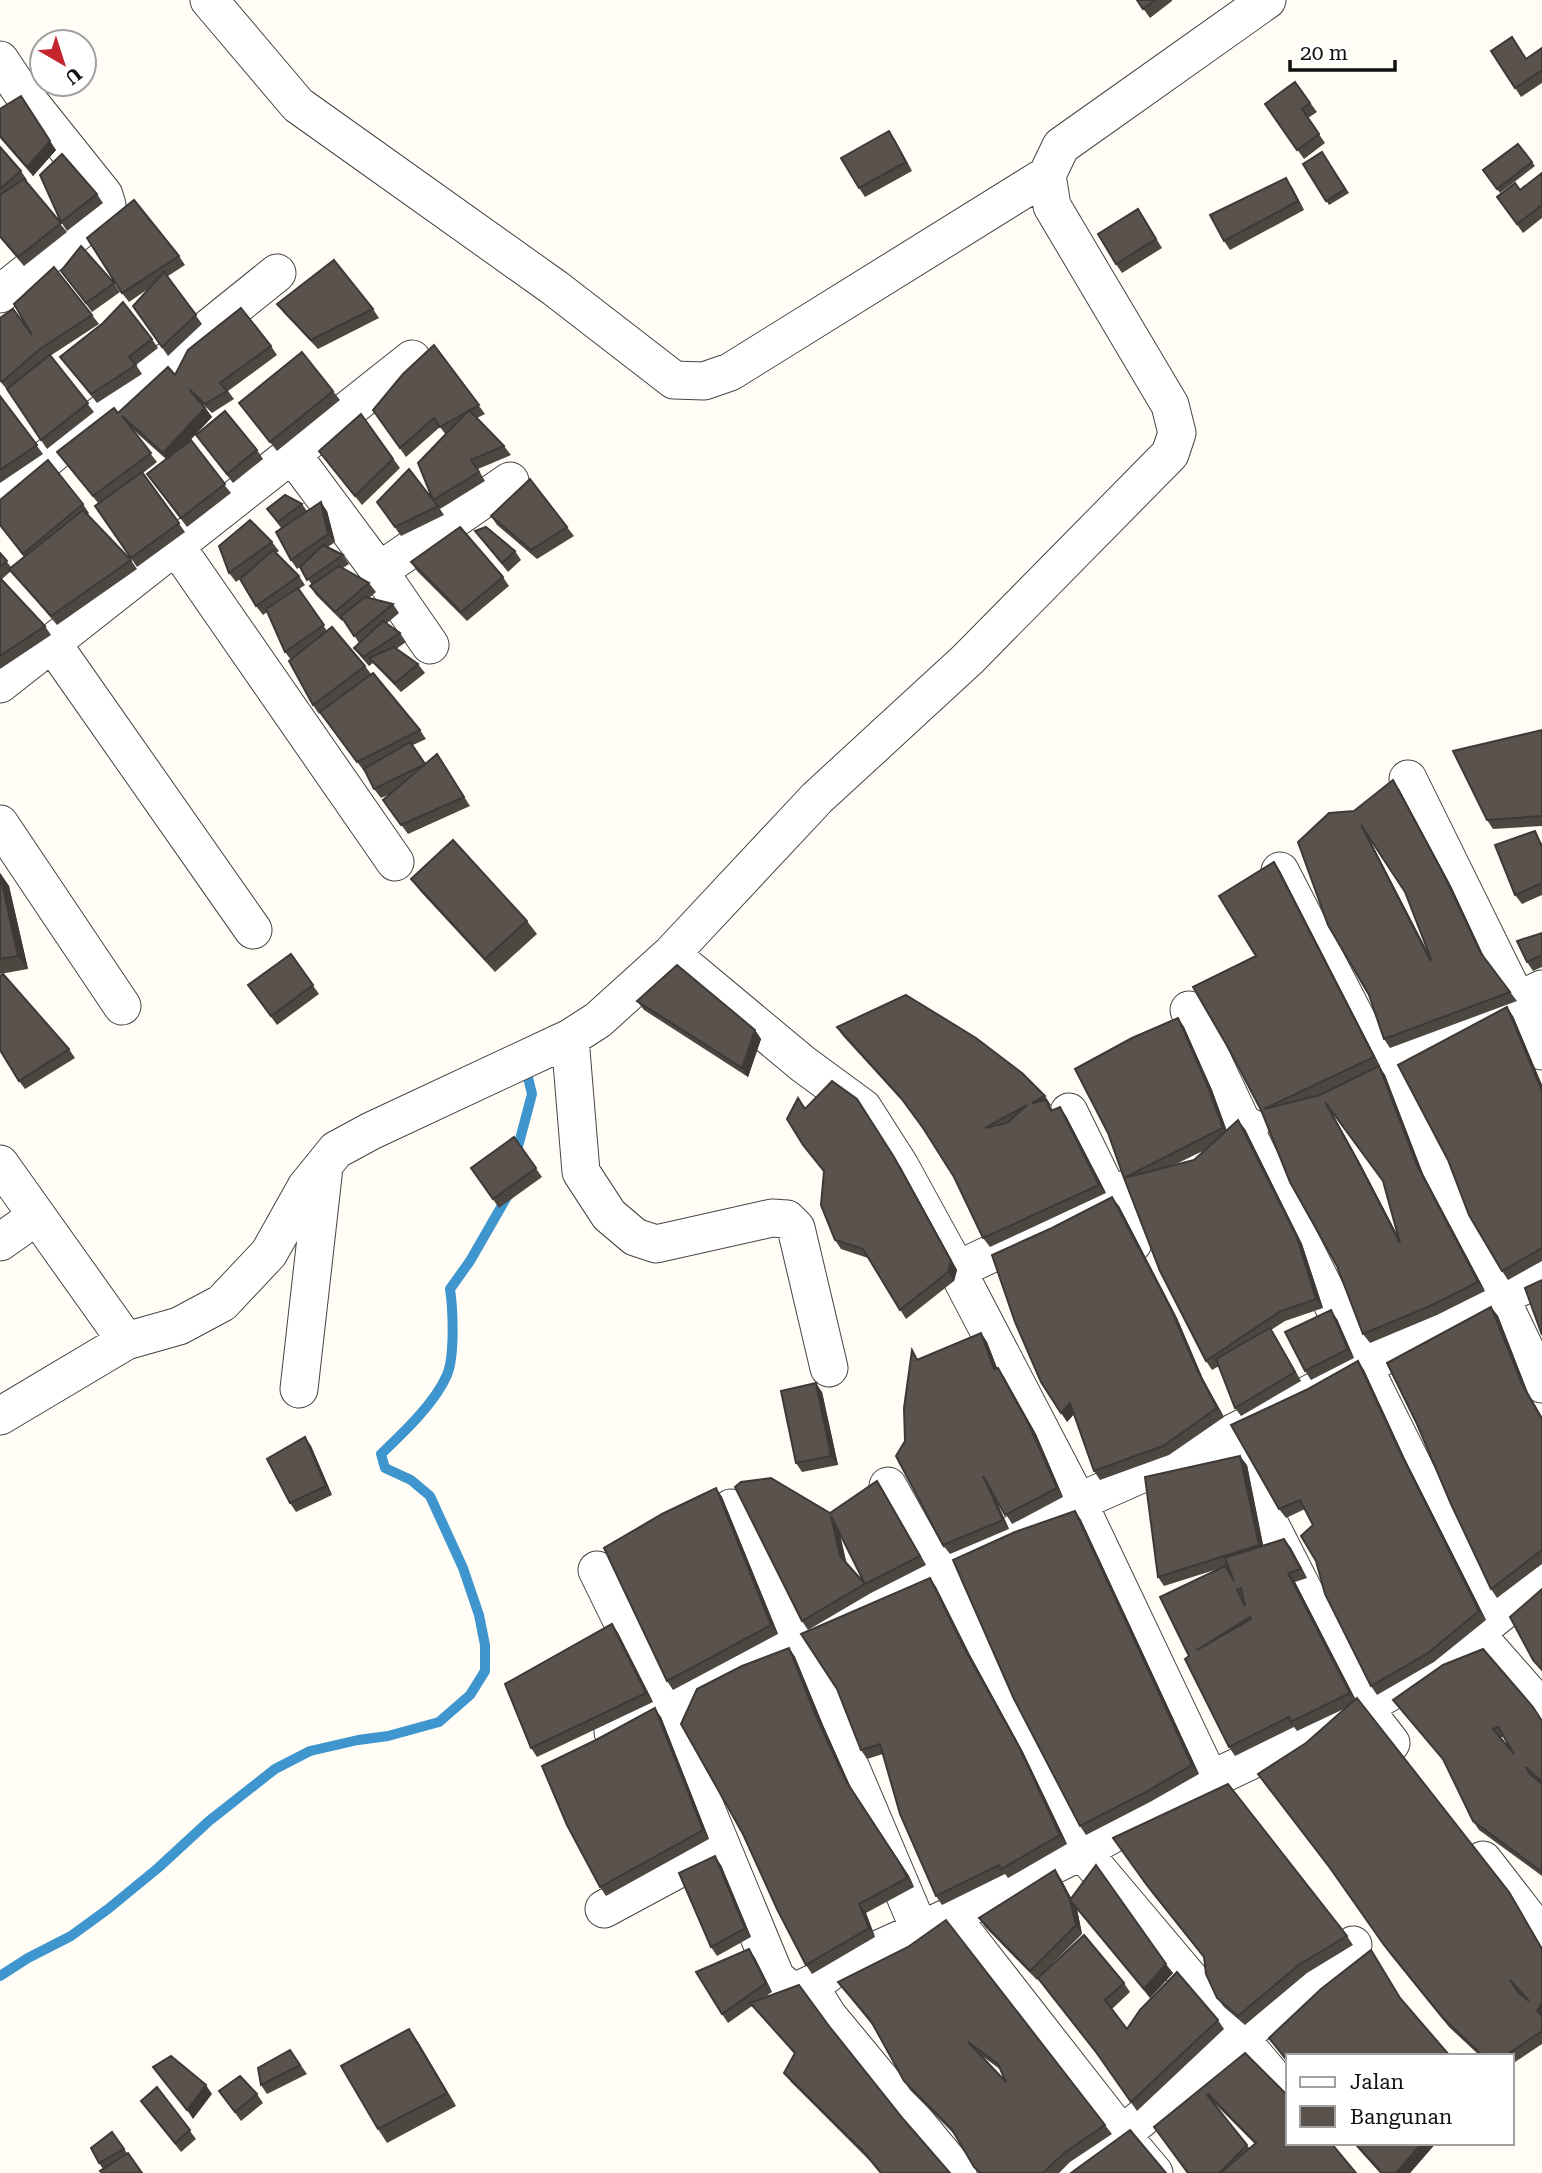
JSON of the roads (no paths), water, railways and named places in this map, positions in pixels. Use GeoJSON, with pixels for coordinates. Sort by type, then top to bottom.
{"type":"FeatureCollection","features":[{"type":"Feature","properties":{"kind":"street"},"geometry":{"type":"LineString","coordinates":[[209,0],[298,105],[555,288],[674,380],[704,381],[730,372],[1048,175]]}},
{"type":"Feature","properties":{"kind":"street"},"geometry":{"type":"LineString","coordinates":[[0,1416],[126,1341],[179,1325],[222,1303],[269,1253],[306,1187],[336,1150],[570,1038],[598,1020],[670,954],[817,798],[968,659],[1170,454],[1177,433],[1170,405],[1052,206],[1048,175],[1061,146],[1264,1]]}},
{"type":"Feature","properties":{"kind":"street"},"geometry":{"type":"LineString","coordinates":[[0,60],[10,98],[104,195],[107,205],[105,210],[0,294]]}},
{"type":"Feature","properties":{"kind":"street"},"geometry":{"type":"LineString","coordinates":[[0,496],[278,273]]}},
{"type":"Feature","properties":{"kind":"street"},"geometry":{"type":"LineString","coordinates":[[0,684],[412,359]]}},
{"type":"Feature","properties":{"kind":"street"},"geometry":{"type":"LineString","coordinates":[[292,454],[430,645]]}},
{"type":"Feature","properties":{"kind":"street"},"geometry":{"type":"LineString","coordinates":[[379,571],[510,481]]}},
{"type":"Feature","properties":{"kind":"street"},"geometry":{"type":"LineString","coordinates":[[176,546],[395,862]]}},
{"type":"Feature","properties":{"kind":"street"},"geometry":{"type":"LineString","coordinates":[[52,643],[253,930]]}},
{"type":"Feature","properties":{"kind":"street"},"geometry":{"type":"LineString","coordinates":[[1408,779],[1529,995],[1542,1051]]}},
{"type":"Feature","properties":{"kind":"street"},"geometry":{"type":"LineString","coordinates":[[0,824],[122,1006]]}},
{"type":"Feature","properties":{"kind":"street"},"geometry":{"type":"LineString","coordinates":[[1280,871],[1500,1297],[1542,1384]]}},
{"type":"Feature","properties":{"kind":"street"},"geometry":{"type":"LineString","coordinates":[[670,954],[803,1064],[863,1108],[900,1166],[957,1270],[1224,1786]]}},
{"type":"Feature","properties":{"kind":"street"},"geometry":{"type":"LineString","coordinates":[[957,1270],[1245,1129],[1529,995]]}},
{"type":"Feature","properties":{"kind":"street"},"geometry":{"type":"LineString","coordinates":[[1189,1010],[1245,1129],[1364,1366],[1483,1627],[1542,1709]]}},
{"type":"Feature","properties":{"kind":"street"},"geometry":{"type":"LineString","coordinates":[[570,1038],[581,1172],[610,1215],[635,1237],[656,1244],[772,1218],[787,1219],[796,1227],[829,1368]]}},
{"type":"Feature","properties":{"kind":"street"},"geometry":{"type":"LineString","coordinates":[[1069,1112],[1145,1270]]}},
{"type":"Feature","properties":{"kind":"street"},"geometry":{"type":"LineString","coordinates":[[0,1164],[126,1341]]}},
{"type":"Feature","properties":{"kind":"street"},"geometry":{"type":"LineString","coordinates":[[299,1389],[324,1166]]}},
{"type":"Feature","properties":{"kind":"street"},"geometry":{"type":"LineString","coordinates":[[0,1242],[37,1216]]}},
{"type":"Feature","properties":{"kind":"street"},"geometry":{"type":"LineString","coordinates":[[583,1746],[1078,1502],[1220,1425],[1364,1366],[1542,1277]]}},
{"type":"Feature","properties":{"kind":"street"},"geometry":{"type":"LineString","coordinates":[[1220,1425],[1363,1707],[1414,1772]]}},
{"type":"Feature","properties":{"kind":"street"},"geometry":{"type":"LineString","coordinates":[[888,1486],[1082,1851],[1286,2093]]}},
{"type":"Feature","properties":{"kind":"street"},"geometry":{"type":"LineString","coordinates":[[732,1508],[936,1924],[1154,2173]]}},
{"type":"Feature","properties":{"kind":"street"},"geometry":{"type":"LineString","coordinates":[[597,1570],[664,1707],[776,1978],[789,1989],[801,1989],[818,1982],[831,1971],[936,1924],[1082,1851],[1224,1786],[1425,1672],[1542,1580]]}},
{"type":"Feature","properties":{"kind":"street"},"geometry":{"type":"LineString","coordinates":[[1459,1830],[1542,1936]]}},
{"type":"Feature","properties":{"kind":"street"},"geometry":{"type":"LineString","coordinates":[[604,1909],[721,1846]]}},
{"type":"Feature","properties":{"kind":"street"},"geometry":{"type":"LineString","coordinates":[[1075,2173],[1353,1945]]}},
{"type":"Feature","properties":{"kind":"street"},"geometry":{"type":"LineString","coordinates":[[818,1982],[816,1997],[828,2016],[958,2173]]}},
{"type":"Feature","properties":{"kind":"waterway"},"geometry":{"type":"LineString","coordinates":[[515,1158],[532,1094],[525,1065]]}},
{"type":"Feature","properties":{"kind":"waterway"},"geometry":{"type":"LineString","coordinates":[[0,1976],[71,1936],[108,1909],[209,1821],[275,1769],[310,1751],[388,1736],[439,1722],[470,1695],[485,1671],[485,1645],[479,1615],[463,1568],[430,1496],[411,1480],[385,1468],[381,1454],[427,1407],[442,1386],[450,1367],[452,1345],[450,1289],[470,1261],[508,1195]]}}]}
